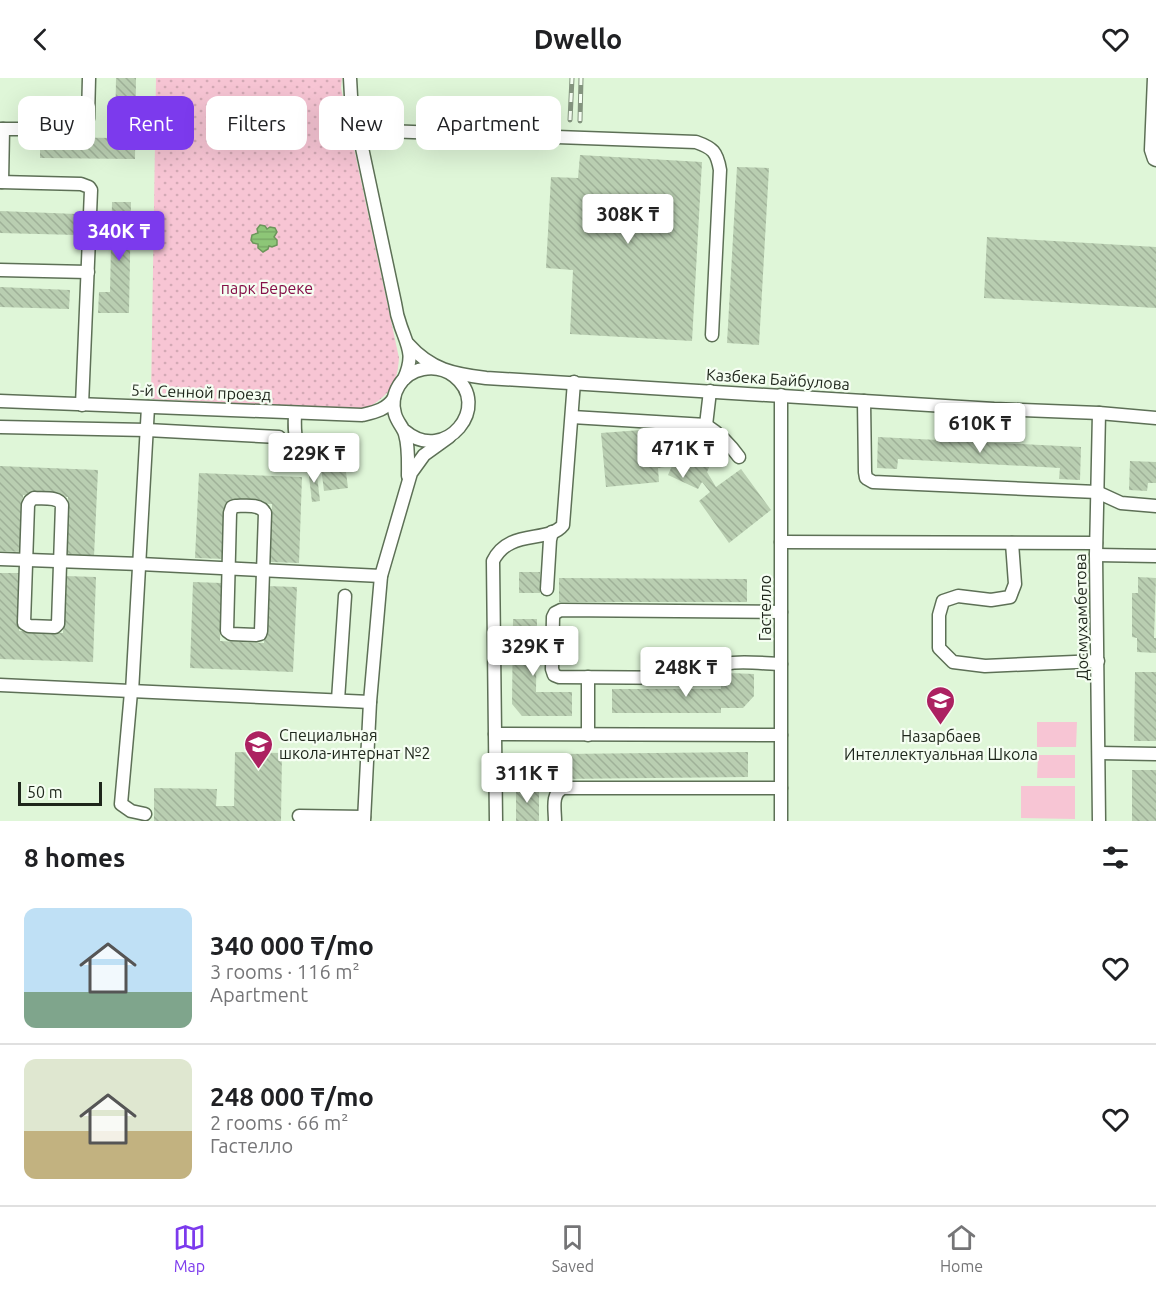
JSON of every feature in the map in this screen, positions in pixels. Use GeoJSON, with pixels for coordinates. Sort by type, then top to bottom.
{"type":"FeatureCollection","features":[{"type":"Feature","properties":{"kind":"street"},"geometry":{"type":"LineString","coordinates":[[82,405],[91,194],[89,187],[81,183],[1,182],[1,129],[81,129],[87,123],[88,118],[88,78]]}},
{"type":"Feature","properties":{"kind":"street"},"geometry":{"type":"LineString","coordinates":[[351,78],[351,96]]}},
{"type":"Feature","properties":{"kind":"street"},"geometry":{"type":"LineString","coordinates":[[1154,78],[1151,150],[1156,160]]}},
{"type":"Feature","properties":{"kind":"street"},"geometry":{"type":"LineString","coordinates":[[404,132],[696,142],[708,146],[714,152],[720,170],[712,334]]}},
{"type":"Feature","properties":{"kind":"street"},"geometry":{"type":"LineString","coordinates":[[363,150],[397,313],[408,344],[410,360],[404,379],[394,398],[394,411],[408,452],[408,483]]}},
{"type":"Feature","properties":{"kind":"street"},"geometry":{"type":"LineString","coordinates":[[0,270],[88,272]]}},
{"type":"Feature","properties":{"kind":"street","name":"Казбека Байбулова"},"geometry":{"type":"LineString","coordinates":[[408,344],[422,358],[447,372],[492,378],[1156,418]]}},
{"type":"Feature","properties":{"kind":"street"},"geometry":{"type":"LineString","coordinates":[[404,379],[424,368],[436,368],[447,372],[463,387],[467,398],[467,410]]}},
{"type":"Feature","properties":{"kind":"street"},"geometry":{"type":"LineString","coordinates":[[299,816],[364,819],[370,702],[381,576],[414,468],[424,455],[461,426],[476,389],[481,383],[492,378]]}},
{"type":"Feature","properties":{"kind":"street"},"geometry":{"type":"LineString","coordinates":[[496,821],[494,561],[504,547],[513,542],[559,530],[563,525],[574,382]]}},
{"type":"Feature","properties":{"kind":"street"},"geometry":{"type":"LineString","coordinates":[[706,425],[710,391]]}},
{"type":"Feature","properties":{"kind":"street","name":"Гастелло"},"geometry":{"type":"LineString","coordinates":[[781,821],[782,395]]}},
{"type":"Feature","properties":{"kind":"street","name":"5-й Сенной проезд"},"geometry":{"type":"LineString","coordinates":[[0,401],[362,415],[382,410],[394,398]]}},
{"type":"Feature","properties":{"kind":"street"},"geometry":{"type":"LineString","coordinates":[[864,401],[865,472],[866,477],[873,482],[1097,492],[1121,503],[1156,506]]}},
{"type":"Feature","properties":{"kind":"street"},"geometry":{"type":"LineString","coordinates":[[145,814],[131,811],[121,804],[140,564],[148,407]]}},
{"type":"Feature","properties":{"kind":"street"},"geometry":{"type":"LineString","coordinates":[[295,413],[296,441],[300,449],[312,460]]}},
{"type":"Feature","properties":{"kind":"street","name":"Досмухамбетова"},"geometry":{"type":"LineString","coordinates":[[1099,413],[1096,549],[1099,821]]}},
{"type":"Feature","properties":{"kind":"street"},"geometry":{"type":"LineString","coordinates":[[362,415],[384,418],[401,427],[414,438],[426,442],[449,437]]}},
{"type":"Feature","properties":{"kind":"street"},"geometry":{"type":"LineString","coordinates":[[572,417],[706,425],[718,432],[738,457]]}},
{"type":"Feature","properties":{"kind":"street"},"geometry":{"type":"LineString","coordinates":[[0,427],[147,430],[279,437]]}},
{"type":"Feature","properties":{"kind":"street"},"geometry":{"type":"LineString","coordinates":[[34,498],[61,501],[60,562],[58,625],[54,627],[25,624],[28,503],[34,498]]}},
{"type":"Feature","properties":{"kind":"street"},"geometry":{"type":"LineString","coordinates":[[235,506],[259,507],[264,510],[263,570],[261,632],[256,635],[231,634],[227,629],[231,510],[235,506]]}},
{"type":"Feature","properties":{"kind":"street"},"geometry":{"type":"LineString","coordinates":[[548,589],[552,532]]}},
{"type":"Feature","properties":{"kind":"street"},"geometry":{"type":"LineString","coordinates":[[781,542],[1012,543],[1156,556]]}},
{"type":"Feature","properties":{"kind":"street"},"geometry":{"type":"LineString","coordinates":[[1012,543],[1015,584],[1010,597],[991,600],[958,596],[943,600],[939,615],[939,648],[953,662],[985,666],[1098,661]]}},
{"type":"Feature","properties":{"kind":"street"},"geometry":{"type":"LineString","coordinates":[[0,559],[381,576]]}},
{"type":"Feature","properties":{"kind":"street"},"geometry":{"type":"LineString","coordinates":[[338,700],[345,596]]}},
{"type":"Feature","properties":{"kind":"street"},"geometry":{"type":"LineString","coordinates":[[781,612],[561,610],[555,613],[553,620],[552,673],[559,677],[705,678],[713,675],[728,663],[781,664]]}},
{"type":"Feature","properties":{"kind":"street"},"geometry":{"type":"LineString","coordinates":[[588,677],[588,735]]}},
{"type":"Feature","properties":{"kind":"street"},"geometry":{"type":"LineString","coordinates":[[0,685],[370,702]]}},
{"type":"Feature","properties":{"kind":"street"},"geometry":{"type":"LineString","coordinates":[[495,734],[781,735]]}},
{"type":"Feature","properties":{"kind":"street"},"geometry":{"type":"LineString","coordinates":[[1099,753],[1156,754]]}},
{"type":"Feature","properties":{"kind":"street"},"geometry":{"type":"LineString","coordinates":[[555,821],[556,795],[563,788],[781,788]]}},
{"type":"Feature","properties":{"kind":"green space","name":"парк Береке"},"geometry":{"type":"Polygon","coordinates":[[[156,78],[342,78],[343,96],[319,96],[319,150],[354,150],[399,358],[394,383],[374,404],[366,409],[151,399],[155,150],[194,150],[194,96],[156,96],[156,78]]]}},
{"type":"Feature","properties":{"kind":"green space"},"geometry":{"type":"Polygon","coordinates":[[[1037,722],[1077,722],[1076,747],[1037,747],[1037,722]]]}},
{"type":"Feature","properties":{"kind":"green space"},"geometry":{"type":"Polygon","coordinates":[[[1038,755],[1075,755],[1075,778],[1037,778],[1038,755]]]}},
{"type":"Feature","properties":{"kind":"green space"},"geometry":{"type":"Polygon","coordinates":[[[1021,786],[1075,786],[1075,819],[1021,818],[1021,786]]]}},
{"type":"Feature","properties":{"kind":"shaded area"},"geometry":{"type":"Polygon","coordinates":[[[260,225],[267,229],[275,228],[277,232],[274,237],[277,245],[269,246],[263,252],[258,248],[258,244],[251,240],[252,235],[258,233],[257,229],[260,225]]]}},
{"type":"Feature","properties":{"kind":"building"},"geometry":{"type":"Polygon","coordinates":[[[116,78],[136,78],[136,96],[116,96],[116,78]]]}},
{"type":"Feature","properties":{"kind":"building"},"geometry":{"type":"Polygon","coordinates":[[[95,138],[107,138],[107,150],[135,150],[135,159],[40,158],[40,150],[95,150],[95,138]]]}},
{"type":"Feature","properties":{"kind":"building"},"geometry":{"type":"Polygon","coordinates":[[[580,155],[702,162],[692,341],[570,334],[573,270],[546,268],[551,177],[578,178],[580,155]]]}},
{"type":"Feature","properties":{"kind":"building"},"geometry":{"type":"Polygon","coordinates":[[[737,167],[769,168],[759,345],[727,343],[737,167]]]}},
{"type":"Feature","properties":{"kind":"building"},"geometry":{"type":"Polygon","coordinates":[[[112,202],[131,202],[129,313],[98,313],[99,292],[110,292],[112,202]]]}},
{"type":"Feature","properties":{"kind":"building"},"geometry":{"type":"Polygon","coordinates":[[[0,211],[77,214],[77,235],[0,233],[0,211]]]}},
{"type":"Feature","properties":{"kind":"building"},"geometry":{"type":"Polygon","coordinates":[[[987,237],[1156,247],[1156,308],[984,298],[987,237]]]}},
{"type":"Feature","properties":{"kind":"building"},"geometry":{"type":"Polygon","coordinates":[[[0,287],[70,290],[69,309],[0,307],[0,287]]]}},
{"type":"Feature","properties":{"kind":"building"},"geometry":{"type":"Polygon","coordinates":[[[654,429],[658,458],[676,457],[679,449],[711,463],[707,472],[716,487],[741,469],[771,510],[729,543],[699,501],[710,492],[702,482],[698,489],[668,475],[672,466],[658,468],[659,482],[606,487],[601,433],[654,429]]]}},
{"type":"Feature","properties":{"kind":"building"},"geometry":{"type":"Polygon","coordinates":[[[878,437],[1081,447],[1080,480],[1059,479],[1060,468],[898,459],[897,469],[877,468],[878,437]]]}},
{"type":"Feature","properties":{"kind":"building"},"geometry":{"type":"Polygon","coordinates":[[[1130,461],[1156,462],[1156,483],[1148,483],[1147,491],[1129,490],[1130,461]]]}},
{"type":"Feature","properties":{"kind":"building"},"geometry":{"type":"Polygon","coordinates":[[[345,464],[348,488],[324,491],[321,467],[345,464]]]}},
{"type":"Feature","properties":{"kind":"building"},"geometry":{"type":"Polygon","coordinates":[[[0,466],[98,470],[94,556],[66,555],[68,497],[23,495],[21,552],[0,551],[0,466]]]}},
{"type":"Feature","properties":{"kind":"building"},"geometry":{"type":"Polygon","coordinates":[[[316,467],[320,501],[312,502],[308,468],[316,467]]]}},
{"type":"Feature","properties":{"kind":"building"},"geometry":{"type":"Polygon","coordinates":[[[199,473],[302,477],[299,563],[270,562],[272,504],[228,502],[226,559],[195,558],[199,473]]]}},
{"type":"Feature","properties":{"kind":"building"},"geometry":{"type":"Polygon","coordinates":[[[519,572],[540,572],[540,593],[519,593],[519,572]]]}},
{"type":"Feature","properties":{"kind":"building"},"geometry":{"type":"Polygon","coordinates":[[[0,573],[21,573],[19,631],[63,633],[65,576],[96,577],[93,662],[0,659],[0,573]]]}},
{"type":"Feature","properties":{"kind":"building"},"geometry":{"type":"Polygon","coordinates":[[[1138,577],[1156,578],[1154,638],[1156,638],[1156,653],[1137,652],[1137,638],[1132,637],[1132,593],[1138,593],[1138,577]]]}},
{"type":"Feature","properties":{"kind":"building"},"geometry":{"type":"Polygon","coordinates":[[[559,578],[747,579],[747,602],[559,602],[559,578]]]}},
{"type":"Feature","properties":{"kind":"building"},"geometry":{"type":"Polygon","coordinates":[[[193,582],[222,583],[220,641],[264,643],[266,586],[297,587],[293,672],[190,668],[193,582]]]}},
{"type":"Feature","properties":{"kind":"building"},"geometry":{"type":"Polygon","coordinates":[[[513,619],[537,619],[536,692],[572,692],[572,716],[522,716],[512,704],[513,619]]]}},
{"type":"Feature","properties":{"kind":"building"},"geometry":{"type":"Polygon","coordinates":[[[1135,672],[1156,672],[1156,741],[1134,741],[1135,672]]]}},
{"type":"Feature","properties":{"kind":"building"},"geometry":{"type":"Polygon","coordinates":[[[730,673],[754,674],[754,696],[743,708],[721,708],[721,713],[612,713],[612,689],[721,689],[721,682],[730,682],[730,673]]]}},
{"type":"Feature","properties":{"kind":"building","name":"Специальная школа-интернат №2"},"geometry":{"type":"Polygon","coordinates":[[[235,752],[282,753],[281,821],[154,821],[154,788],[217,789],[216,806],[234,806],[235,752]]]}},
{"type":"Feature","properties":{"kind":"building"},"geometry":{"type":"Polygon","coordinates":[[[748,752],[748,777],[562,779],[562,754],[748,752]]]}},
{"type":"Feature","properties":{"kind":"building"},"geometry":{"type":"Polygon","coordinates":[[[1132,770],[1156,770],[1156,821],[1132,821],[1132,770]]]}},
{"type":"Feature","properties":{"kind":"building"},"geometry":{"type":"Polygon","coordinates":[[[516,787],[539,787],[539,821],[516,821],[516,787]]]}},
{"type":"Feature","properties":{"kind":"railway"},"geometry":{"type":"LineString","coordinates":[[570,120],[572,78]]}},
{"type":"Feature","properties":{"kind":"railway"},"geometry":{"type":"LineString","coordinates":[[580,121],[581,78]]}},
{"type":"Feature","properties":{"kind":"place","name":"Назарбаев Интеллектуальная Школа"},"geometry":{"type":"Point","coordinates":[941,726]}},
{"type":"Feature","properties":{"kind":"place","name":"Специальная школа-интернат №2"},"geometry":{"type":"Point","coordinates":[258,770]}}]}
